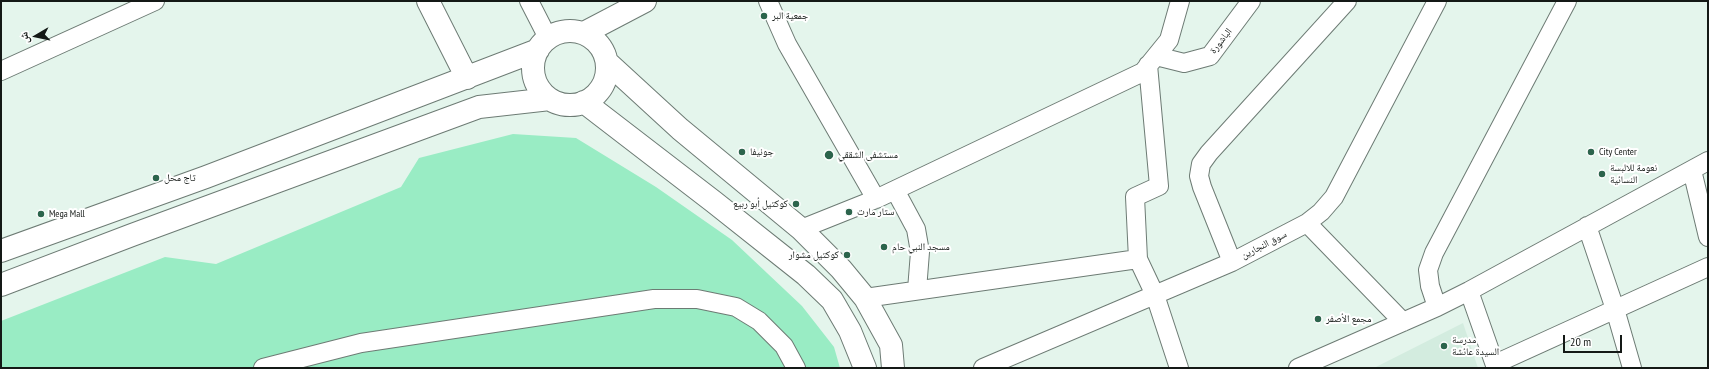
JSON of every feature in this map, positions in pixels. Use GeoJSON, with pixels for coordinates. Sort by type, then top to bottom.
{"type":"FeatureCollection","features":[{"type":"Feature","properties":{"kind":"main road"},"geometry":{"type":"LineString","coordinates":[[428,1],[467,78]]}},
{"type":"Feature","properties":{"kind":"main road"},"geometry":{"type":"LineString","coordinates":[[584,33],[645,1]]}},
{"type":"Feature","properties":{"kind":"main road"},"geometry":{"type":"LineString","coordinates":[[1,252],[206,177],[467,78],[543,44],[556,33],[575,31],[584,33],[594,40],[603,50],[606,62],[606,74],[602,86],[595,96],[584,102],[573,105],[561,104],[550,99],[542,92],[536,82],[533,72],[534,60],[543,44]]}},
{"type":"Feature","properties":{"kind":"main road"},"geometry":{"type":"LineString","coordinates":[[606,62],[680,129],[801,229],[841,269],[865,298],[891,345],[893,368]]}},
{"type":"Feature","properties":{"kind":"main road"},"geometry":{"type":"LineString","coordinates":[[1,285],[132,235],[480,107],[550,99]]}},
{"type":"Feature","properties":{"kind":"main road"},"geometry":{"type":"LineString","coordinates":[[584,102],[806,275],[832,300],[850,331],[865,368]]}},
{"type":"Feature","properties":{"kind":"street"},"geometry":{"type":"LineString","coordinates":[[1,71],[155,1]]}},
{"type":"Feature","properties":{"kind":"street"},"geometry":{"type":"LineString","coordinates":[[528,1],[543,44]]}},
{"type":"Feature","properties":{"kind":"street"},"geometry":{"type":"LineString","coordinates":[[768,1],[787,44],[876,199]]}},
{"type":"Feature","properties":{"kind":"street"},"geometry":{"type":"LineString","coordinates":[[801,229],[876,199],[1144,72],[1168,40],[1180,1]]}},
{"type":"Feature","properties":{"kind":"street","name":"الباشورة"},"geometry":{"type":"LineString","coordinates":[[1152,61],[1184,63],[1210,56],[1251,1]]}},
{"type":"Feature","properties":{"kind":"street"},"geometry":{"type":"LineString","coordinates":[[1232,262],[1202,187],[1199,176],[1201,164],[1209,153],[1347,1]]}},
{"type":"Feature","properties":{"kind":"street","name":"سوق النجارين"},"geometry":{"type":"LineString","coordinates":[[983,368],[1232,262],[1307,223],[1321,212],[1334,197],[1437,1]]}},
{"type":"Feature","properties":{"kind":"street"},"geometry":{"type":"LineString","coordinates":[[1437,307],[1430,286],[1428,270],[1434,253],[1567,1]]}},
{"type":"Feature","properties":{"kind":"street"},"geometry":{"type":"LineString","coordinates":[[1152,61],[1160,186],[1135,197],[1138,259],[1155,295],[1179,368]]}},
{"type":"Feature","properties":{"kind":"street"},"geometry":{"type":"LineString","coordinates":[[1298,368],[1470,291],[1708,161]]}},
{"type":"Feature","properties":{"kind":"street"},"geometry":{"type":"LineString","coordinates":[[1692,170],[1708,237]]}},
{"type":"Feature","properties":{"kind":"street"},"geometry":{"type":"LineString","coordinates":[[895,190],[916,229],[920,252],[917,290]]}},
{"type":"Feature","properties":{"kind":"street"},"geometry":{"type":"LineString","coordinates":[[1307,223],[1403,322]]}},
{"type":"Feature","properties":{"kind":"street"},"geometry":{"type":"LineString","coordinates":[[1588,226],[1615,309],[1632,368]]}},
{"type":"Feature","properties":{"kind":"street"},"geometry":{"type":"LineString","coordinates":[[865,298],[1138,259]]}},
{"type":"Feature","properties":{"kind":"street"},"geometry":{"type":"LineString","coordinates":[[1470,291],[1496,366],[1615,309],[1708,267]]}},
{"type":"Feature","properties":{"kind":"street"},"geometry":{"type":"LineString","coordinates":[[263,368],[361,343],[654,299],[697,299],[736,307],[759,321],[784,346],[796,368]]}},
{"type":"Feature","properties":{"kind":"shaded area","name":"مدرسة السيدة عائشة"},"geometry":{"type":"Polygon","coordinates":[[[1463,323],[1478,368],[1374,368],[1463,323]]]}},
{"type":"Feature","properties":{"kind":"green space"},"geometry":{"type":"Polygon","coordinates":[[[513,134],[576,138],[656,187],[732,240],[802,306],[834,347],[840,368],[1,368],[1,321],[165,257],[216,264],[401,187],[419,158],[513,134]]]}},
{"type":"Feature","properties":{"kind":"place","name":"جمعية البر"},"geometry":{"type":"Point","coordinates":[764,16]}},
{"type":"Feature","properties":{"kind":"place","name":"جونيفا"},"geometry":{"type":"Point","coordinates":[742,152]}},
{"type":"Feature","properties":{"kind":"place","name":"City Center"},"geometry":{"type":"Point","coordinates":[1591,152]}},
{"type":"Feature","properties":{"kind":"place","name":"مستشفى الشققي"},"geometry":{"type":"Point","coordinates":[829,155]}},
{"type":"Feature","properties":{"kind":"place","name":"نعومة للالبسة النسائية"},"geometry":{"type":"Point","coordinates":[1602,174]}},
{"type":"Feature","properties":{"kind":"place","name":"تاج محل"},"geometry":{"type":"Point","coordinates":[156,178]}},
{"type":"Feature","properties":{"kind":"place","name":"كوكتيل أبو ربيع"},"geometry":{"type":"Point","coordinates":[796,204]}},
{"type":"Feature","properties":{"kind":"place","name":"ستار مارت"},"geometry":{"type":"Point","coordinates":[849,212]}},
{"type":"Feature","properties":{"kind":"place","name":"Mega Mall"},"geometry":{"type":"Point","coordinates":[41,214]}},
{"type":"Feature","properties":{"kind":"place","name":"مسجد النبي حام"},"geometry":{"type":"Point","coordinates":[884,247]}},
{"type":"Feature","properties":{"kind":"place","name":"كوكتيل مشوار"},"geometry":{"type":"Point","coordinates":[847,255]}},
{"type":"Feature","properties":{"kind":"place","name":"مجمع الأصفر"},"geometry":{"type":"Point","coordinates":[1318,319]}},
{"type":"Feature","properties":{"kind":"place","name":"مدرسة السيدة عائشة"},"geometry":{"type":"Point","coordinates":[1444,346]}}]}
